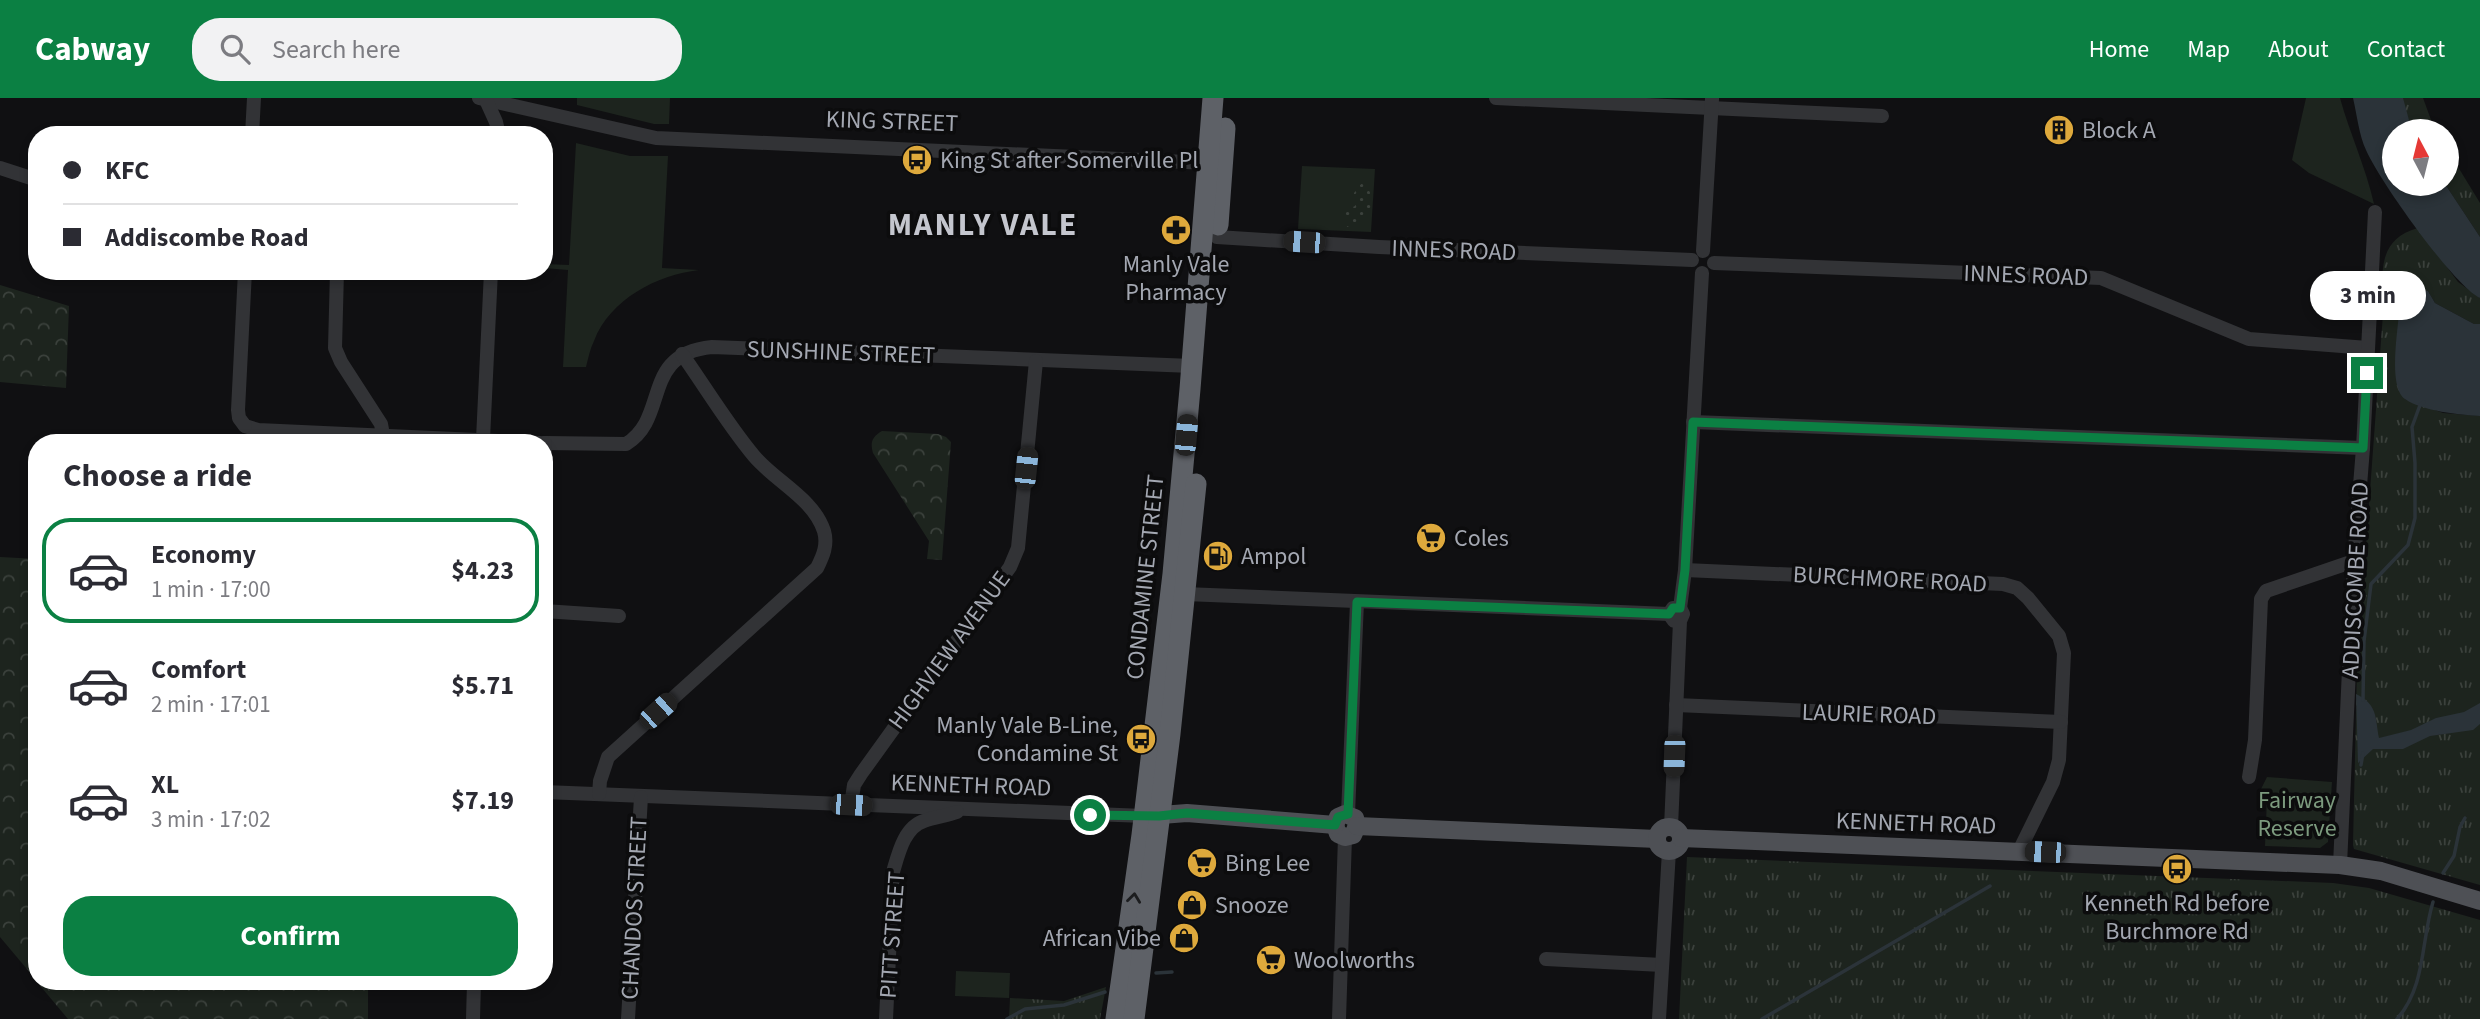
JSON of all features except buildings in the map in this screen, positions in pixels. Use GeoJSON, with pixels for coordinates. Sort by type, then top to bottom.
{"type":"FeatureCollection","features":[{"type":"Feature","properties":{"kind":"highway","name":"CONDAMINE STREET"},"geometry":{"type":"LineString","coordinates":[[1116,1019],[1130,987],[1134,963],[1152,816],[1185,594],[1217,237],[1213,98]]}},
{"type":"Feature","properties":{"kind":"highway","name":"CONDAMINE STREET"},"geometry":{"type":"LineString","coordinates":[[1152,816],[1192,366],[1216,163],[1227,98]]}},
{"type":"Feature","properties":{"kind":"highway","name":"CONDAMINE STREET"},"geometry":{"type":"LineString","coordinates":[[1130,987],[1134,1019]]}},
{"type":"Feature","properties":{"kind":"main road","name":"KENNETH ROAD"},"geometry":{"type":"LineString","coordinates":[[1152,816],[1187,813],[1346,825],[2340,865],[2381,871],[2480,901]]}},
{"type":"Feature","properties":{"kind":"street"},"geometry":{"type":"LineString","coordinates":[[252,126],[254,98]]}},
{"type":"Feature","properties":{"kind":"street"},"geometry":{"type":"LineString","coordinates":[[1496,98],[1712,103],[1882,116]]}},
{"type":"Feature","properties":{"kind":"street"},"geometry":{"type":"LineString","coordinates":[[483,99],[496,126]]}},
{"type":"Feature","properties":{"kind":"street","name":"KING STREET"},"geometry":{"type":"LineString","coordinates":[[483,99],[656,138],[1216,163]]}},
{"type":"Feature","properties":{"kind":"street"},"geometry":{"type":"LineString","coordinates":[[1698,256],[1710,254],[1714,263],[1710,271],[1702,273],[1693,267],[1698,256],[1712,103]]}},
{"type":"Feature","properties":{"kind":"street"},"geometry":{"type":"LineString","coordinates":[[503,126],[509,114],[517,107]]}},
{"type":"Feature","properties":{"kind":"street"},"geometry":{"type":"LineString","coordinates":[[0,167],[28,177]]}},
{"type":"Feature","properties":{"kind":"street","name":"ADDISCOMBE ROAD"},"geometry":{"type":"LineString","coordinates":[[2340,865],[2354,561],[2363,448],[2375,212]]}},
{"type":"Feature","properties":{"kind":"street","name":"INNES ROAD"},"geometry":{"type":"LineString","coordinates":[[1217,237],[1392,248],[1698,256]]}},
{"type":"Feature","properties":{"kind":"street","name":"INNES ROAD"},"geometry":{"type":"LineString","coordinates":[[1714,263],[2101,278],[2249,339],[2368,348]]}},
{"type":"Feature","properties":{"kind":"street"},"geometry":{"type":"LineString","coordinates":[[1659,1019],[1676,705],[1676,614],[1685,570],[1702,273]]}},
{"type":"Feature","properties":{"kind":"street"},"geometry":{"type":"LineString","coordinates":[[244,280],[237,410],[242,431],[357,434]]}},
{"type":"Feature","properties":{"kind":"street"},"geometry":{"type":"LineString","coordinates":[[337,280],[335,348],[341,362],[381,424],[383,434]]}},
{"type":"Feature","properties":{"kind":"street"},"geometry":{"type":"LineString","coordinates":[[483,434],[491,280]]}},
{"type":"Feature","properties":{"kind":"street","name":"SUNSHINE STREET"},"geometry":{"type":"LineString","coordinates":[[682,354],[712,347],[1192,366]]}},
{"type":"Feature","properties":{"kind":"street"},"geometry":{"type":"LineString","coordinates":[[553,443],[616,446],[634,439],[642,429],[665,372],[682,354],[755,457],[814,513],[825,534],[826,544],[817,568],[608,757],[600,781],[599,794]]}},
{"type":"Feature","properties":{"kind":"street","name":"HIGHVIEW AVENUE"},"geometry":{"type":"LineString","coordinates":[[851,805],[854,785],[861,774],[1014,558],[1018,548],[1036,361]]}},
{"type":"Feature","properties":{"kind":"street"},"geometry":{"type":"LineString","coordinates":[[1693,422],[2363,448]]}},
{"type":"Feature","properties":{"kind":"street"},"geometry":{"type":"LineString","coordinates":[[2249,777],[2255,740],[2261,599],[2266,592],[2354,561]]}},
{"type":"Feature","properties":{"kind":"street","name":"BURCHMORE ROAD"},"geometry":{"type":"LineString","coordinates":[[1685,570],[2003,584],[2017,588],[2059,636],[2064,653],[2059,760],[2053,782],[2019,851]]}},
{"type":"Feature","properties":{"kind":"street"},"geometry":{"type":"LineString","coordinates":[[1185,594],[1676,614]]}},
{"type":"Feature","properties":{"kind":"street"},"geometry":{"type":"LineString","coordinates":[[1339,1019],[1357,602]]}},
{"type":"Feature","properties":{"kind":"street"},"geometry":{"type":"LineString","coordinates":[[553,612],[619,616]]}},
{"type":"Feature","properties":{"kind":"street","name":"LAURIE ROAD"},"geometry":{"type":"LineString","coordinates":[[1676,705],[2061,722]]}},
{"type":"Feature","properties":{"kind":"street","name":"KENNETH ROAD"},"geometry":{"type":"LineString","coordinates":[[553,792],[1152,816]]}},
{"type":"Feature","properties":{"kind":"street","name":"CHANDOS STREET"},"geometry":{"type":"LineString","coordinates":[[628,1019],[641,797]]}},
{"type":"Feature","properties":{"kind":"street","name":"PITT STREET"},"geometry":{"type":"LineString","coordinates":[[886,1019],[892,872],[900,850],[909,832],[921,821],[966,809]]}},
{"type":"Feature","properties":{"kind":"street"},"geometry":{"type":"LineString","coordinates":[[1546,960],[1662,965]]}},
{"type":"Feature","properties":{"kind":"street"},"geometry":{"type":"LineString","coordinates":[[473,1019],[474,990]]}},
{"type":"Feature","properties":{"kind":"green space"},"geometry":{"type":"Polygon","coordinates":[[[577,98],[670,98],[669,124],[654,124],[577,105],[577,98]]]}},
{"type":"Feature","properties":{"kind":"green space"},"geometry":{"type":"Polygon","coordinates":[[[2306,98],[2340,98],[2374,204],[2309,173],[2292,160],[2306,98]]]}},
{"type":"Feature","properties":{"kind":"green space"},"geometry":{"type":"Polygon","coordinates":[[[2402,98],[2423,98],[2431,119],[2408,119],[2402,98]]]}},
{"type":"Feature","properties":{"kind":"green space"},"geometry":{"type":"Polygon","coordinates":[[[576,143],[630,156],[668,156],[662,268],[699,270],[667,277],[623,301],[601,326],[591,347],[586,367],[563,367],[568,270],[553,269],[553,264],[569,265],[576,143]]]}},
{"type":"Feature","properties":{"kind":"green space"},"geometry":{"type":"Polygon","coordinates":[[[1302,166],[1375,169],[1371,232],[1298,229],[1302,166]]]}},
{"type":"Feature","properties":{"kind":"green space"},"geometry":{"type":"Polygon","coordinates":[[[2459,169],[2480,203],[2480,237],[2453,196],[2459,196],[2459,169]]]}},
{"type":"Feature","properties":{"kind":"green space"},"geometry":{"type":"Polygon","coordinates":[[[1364,180],[1371,196],[1370,209],[1362,219],[1347,227],[1345,211],[1355,206],[1354,193],[1364,180]]]}},
{"type":"Feature","properties":{"kind":"green space"},"geometry":{"type":"Polygon","coordinates":[[[2418,228],[2458,282],[2480,298],[2480,324],[2474,324],[2435,303],[2428,291],[2405,399],[2443,413],[2480,416],[2480,885],[2354,849],[2353,845],[2357,669],[2383,314],[2382,274],[2388,251],[2394,241],[2418,228]]]}},
{"type":"Feature","properties":{"kind":"green space"},"geometry":{"type":"Polygon","coordinates":[[[0,285],[69,306],[66,388],[0,382],[0,285]]]}},
{"type":"Feature","properties":{"kind":"green space"},"geometry":{"type":"Polygon","coordinates":[[[882,431],[938,434],[951,442],[942,560],[927,559],[929,541],[873,453],[873,440],[882,431]]]}},
{"type":"Feature","properties":{"kind":"green space"},"geometry":{"type":"Polygon","coordinates":[[[0,557],[28,559],[28,970],[0,937],[0,557]]]}},
{"type":"Feature","properties":{"kind":"green space","name":"Fairway Reserve"},"geometry":{"type":"Polygon","coordinates":[[[2267,777],[2332,782],[2328,842],[2320,848],[2265,846],[2267,798],[2260,791],[2267,777]]]}},
{"type":"Feature","properties":{"kind":"green space"},"geometry":{"type":"Polygon","coordinates":[[[1687,857],[2333,883],[2369,888],[2480,920],[2480,1019],[1679,1019],[1687,857]]]}},
{"type":"Feature","properties":{"kind":"green space"},"geometry":{"type":"Polygon","coordinates":[[[956,971],[1010,973],[1009,998],[955,996],[956,971]]]}},
{"type":"Feature","properties":{"kind":"green space"},"geometry":{"type":"Polygon","coordinates":[[[1106,987],[1100,1019],[1009,1019],[1010,998],[1064,1001],[1106,987]]]}},
{"type":"Feature","properties":{"kind":"green space"},"geometry":{"type":"Polygon","coordinates":[[[44,990],[368,990],[368,1019],[68,1019],[44,990]]]}},
{"type":"Feature","properties":{"kind":"shaded area"},"geometry":{"type":"Polygon","coordinates":[[[2353,98],[2403,98],[2409,119],[2382,119],[2382,177],[2360,131],[2353,98]]]}},
{"type":"Feature","properties":{"kind":"shaded area"},"geometry":{"type":"Polygon","coordinates":[[[2394,196],[2453,196],[2480,237],[2480,298],[2453,274],[2394,196]]]}},
{"type":"Feature","properties":{"kind":"shaded area"},"geometry":{"type":"Polygon","coordinates":[[[2415,289],[2428,291],[2435,303],[2474,324],[2480,324],[2480,416],[2421,407],[2405,399],[2400,392],[2395,368],[2400,303],[2415,289]]]}},
{"type":"Feature","properties":{"kind":"shaded area"},"geometry":{"type":"Polygon","coordinates":[[[2356,694],[2372,707],[2379,738],[2411,730],[2436,718],[2464,712],[2480,703],[2480,724],[2473,730],[2430,736],[2403,749],[2373,749],[2358,763],[2356,694]]]}},
{"type":"Feature","properties":{"kind":"waterway"},"geometry":{"type":"LineString","coordinates":[[2363,700],[2364,641],[2371,584],[2408,545],[2415,518],[2412,427],[2420,405],[2424,402]]}},
{"type":"Feature","properties":{"kind":"waterway"},"geometry":{"type":"LineString","coordinates":[[2361,765],[2363,753]]}},
{"type":"Feature","properties":{"kind":"waterway"},"geometry":{"type":"LineString","coordinates":[[2443,873],[2454,856],[2460,827],[2465,818]]}},
{"type":"Feature","properties":{"kind":"waterway"},"geometry":{"type":"LineString","coordinates":[[1762,1019],[1990,886]]}},
{"type":"Feature","properties":{"kind":"waterway"},"geometry":{"type":"LineString","coordinates":[[2397,1019],[2418,978],[2433,902]]}},
{"type":"Feature","properties":{"kind":"waterway"},"geometry":{"type":"LineString","coordinates":[[1156,973],[1172,972]]}},
{"type":"Feature","properties":{"kind":"waterway"},"geometry":{"type":"LineString","coordinates":[[1007,1019],[1025,1009],[1064,1005],[1105,992]]}},
{"type":"Feature","properties":{"kind":"place","name":"Block A"},"geometry":{"type":"Point","coordinates":[2059,130]}},
{"type":"Feature","properties":{"kind":"place","name":"King St after Somerville Pl"},"geometry":{"type":"Point","coordinates":[917,160]}},
{"type":"Feature","properties":{"kind":"place","name":"Manly Vale Pharmacy"},"geometry":{"type":"Point","coordinates":[1176,230]}},
{"type":"Feature","properties":{"kind":"place","name":"Coles"},"geometry":{"type":"Point","coordinates":[1431,538]}},
{"type":"Feature","properties":{"kind":"place","name":"Ampol"},"geometry":{"type":"Point","coordinates":[1218,556]}},
{"type":"Feature","properties":{"kind":"place","name":"Manly Vale B-Line, Condamine St"},"geometry":{"type":"Point","coordinates":[1141,739]}},
{"type":"Feature","properties":{"kind":"place","name":"Bing Lee"},"geometry":{"type":"Point","coordinates":[1202,863]}},
{"type":"Feature","properties":{"kind":"place","name":"Kenneth Rd before Burchmore Rd"},"geometry":{"type":"Point","coordinates":[2177,869]}},
{"type":"Feature","properties":{"kind":"place","name":"Snooze"},"geometry":{"type":"Point","coordinates":[1192,905]}},
{"type":"Feature","properties":{"kind":"place","name":"African Vibe"},"geometry":{"type":"Point","coordinates":[1184,938]}},
{"type":"Feature","properties":{"kind":"place","name":"Woolworths"},"geometry":{"type":"Point","coordinates":[1271,960]}},
{"type":"Feature","properties":{"kind":"district","name":"MANLY VALE"},"geometry":{"type":"Point","coordinates":[983,224]}},
{"type":"Feature","properties":{"kind":"route"},"geometry":{"type":"LineString","coordinates":[[1090,815],[1144,817],[1187,813],[1335,825],[1338,817],[1348,814],[1357,602],[1669,614],[1673,608],[1680,608],[1685,570],[1693,422],[2363,448],[2367,373]]}}]}
